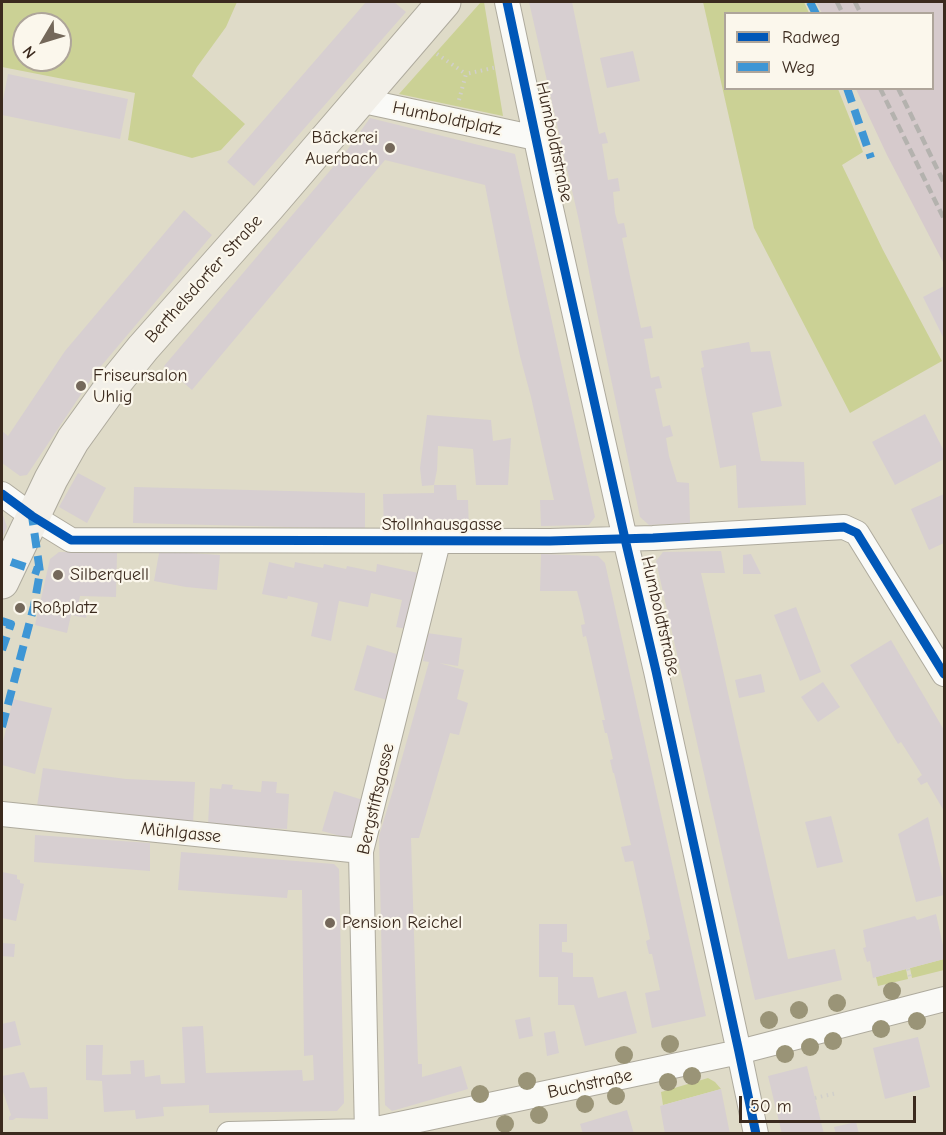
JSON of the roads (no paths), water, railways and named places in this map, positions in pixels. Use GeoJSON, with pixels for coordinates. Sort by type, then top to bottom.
{"type":"FeatureCollection","features":[{"type":"Feature","properties":{"kind":"street","name":"Berthelsdorfer Straße"},"geometry":{"type":"LineString","coordinates":[[2,582],[51,479],[73,440],[109,390],[444,2]]}},
{"type":"Feature","properties":{"kind":"street","name":"Humboldtstraße"},"geometry":{"type":"LineString","coordinates":[[507,2],[656,671],[756,1134]]}},
{"type":"Feature","properties":{"kind":"street","name":"Humboldtplatz"},"geometry":{"type":"LineString","coordinates":[[359,100],[536,138]]}},
{"type":"Feature","properties":{"kind":"street","name":"Stollnhausgasse"},"geometry":{"type":"LineString","coordinates":[[2,494],[71,540],[550,541],[844,527],[857,533],[945,675]]}},
{"type":"Feature","properties":{"kind":"street","name":"Bergstiftsgasse"},"geometry":{"type":"LineString","coordinates":[[367,1132],[361,851],[438,542]]}},
{"type":"Feature","properties":{"kind":"street","name":"Mühlgasse"},"geometry":{"type":"LineString","coordinates":[[2,814],[361,851]]}},
{"type":"Feature","properties":{"kind":"street","name":"Buchstraße"},"geometry":{"type":"LineString","coordinates":[[229,1134],[367,1132],[739,1052],[945,999]]}},
{"type":"Feature","properties":{"kind":"railway"},"geometry":{"type":"LineString","coordinates":[[837,2],[842,12]]}},
{"type":"Feature","properties":{"kind":"railway"},"geometry":{"type":"LineString","coordinates":[[855,2],[860,12]]}},
{"type":"Feature","properties":{"kind":"railway"},"geometry":{"type":"LineString","coordinates":[[881,90],[944,219]]}},
{"type":"Feature","properties":{"kind":"railway"},"geometry":{"type":"LineString","coordinates":[[899,90],[944,183]]}},
{"type":"Feature","properties":{"kind":"place","name":"Bäckerei Auerbach"},"geometry":{"type":"Point","coordinates":[390,148]}},
{"type":"Feature","properties":{"kind":"place","name":"Friseursalon Uhlig"},"geometry":{"type":"Point","coordinates":[81,386]}},
{"type":"Feature","properties":{"kind":"place","name":"Silberquell"},"geometry":{"type":"Point","coordinates":[58,575]}},
{"type":"Feature","properties":{"kind":"place","name":"Roßplatz"},"geometry":{"type":"Point","coordinates":[20,608]}},
{"type":"Feature","properties":{"kind":"place","name":"Pension Reichel"},"geometry":{"type":"Point","coordinates":[330,923]}}]}
